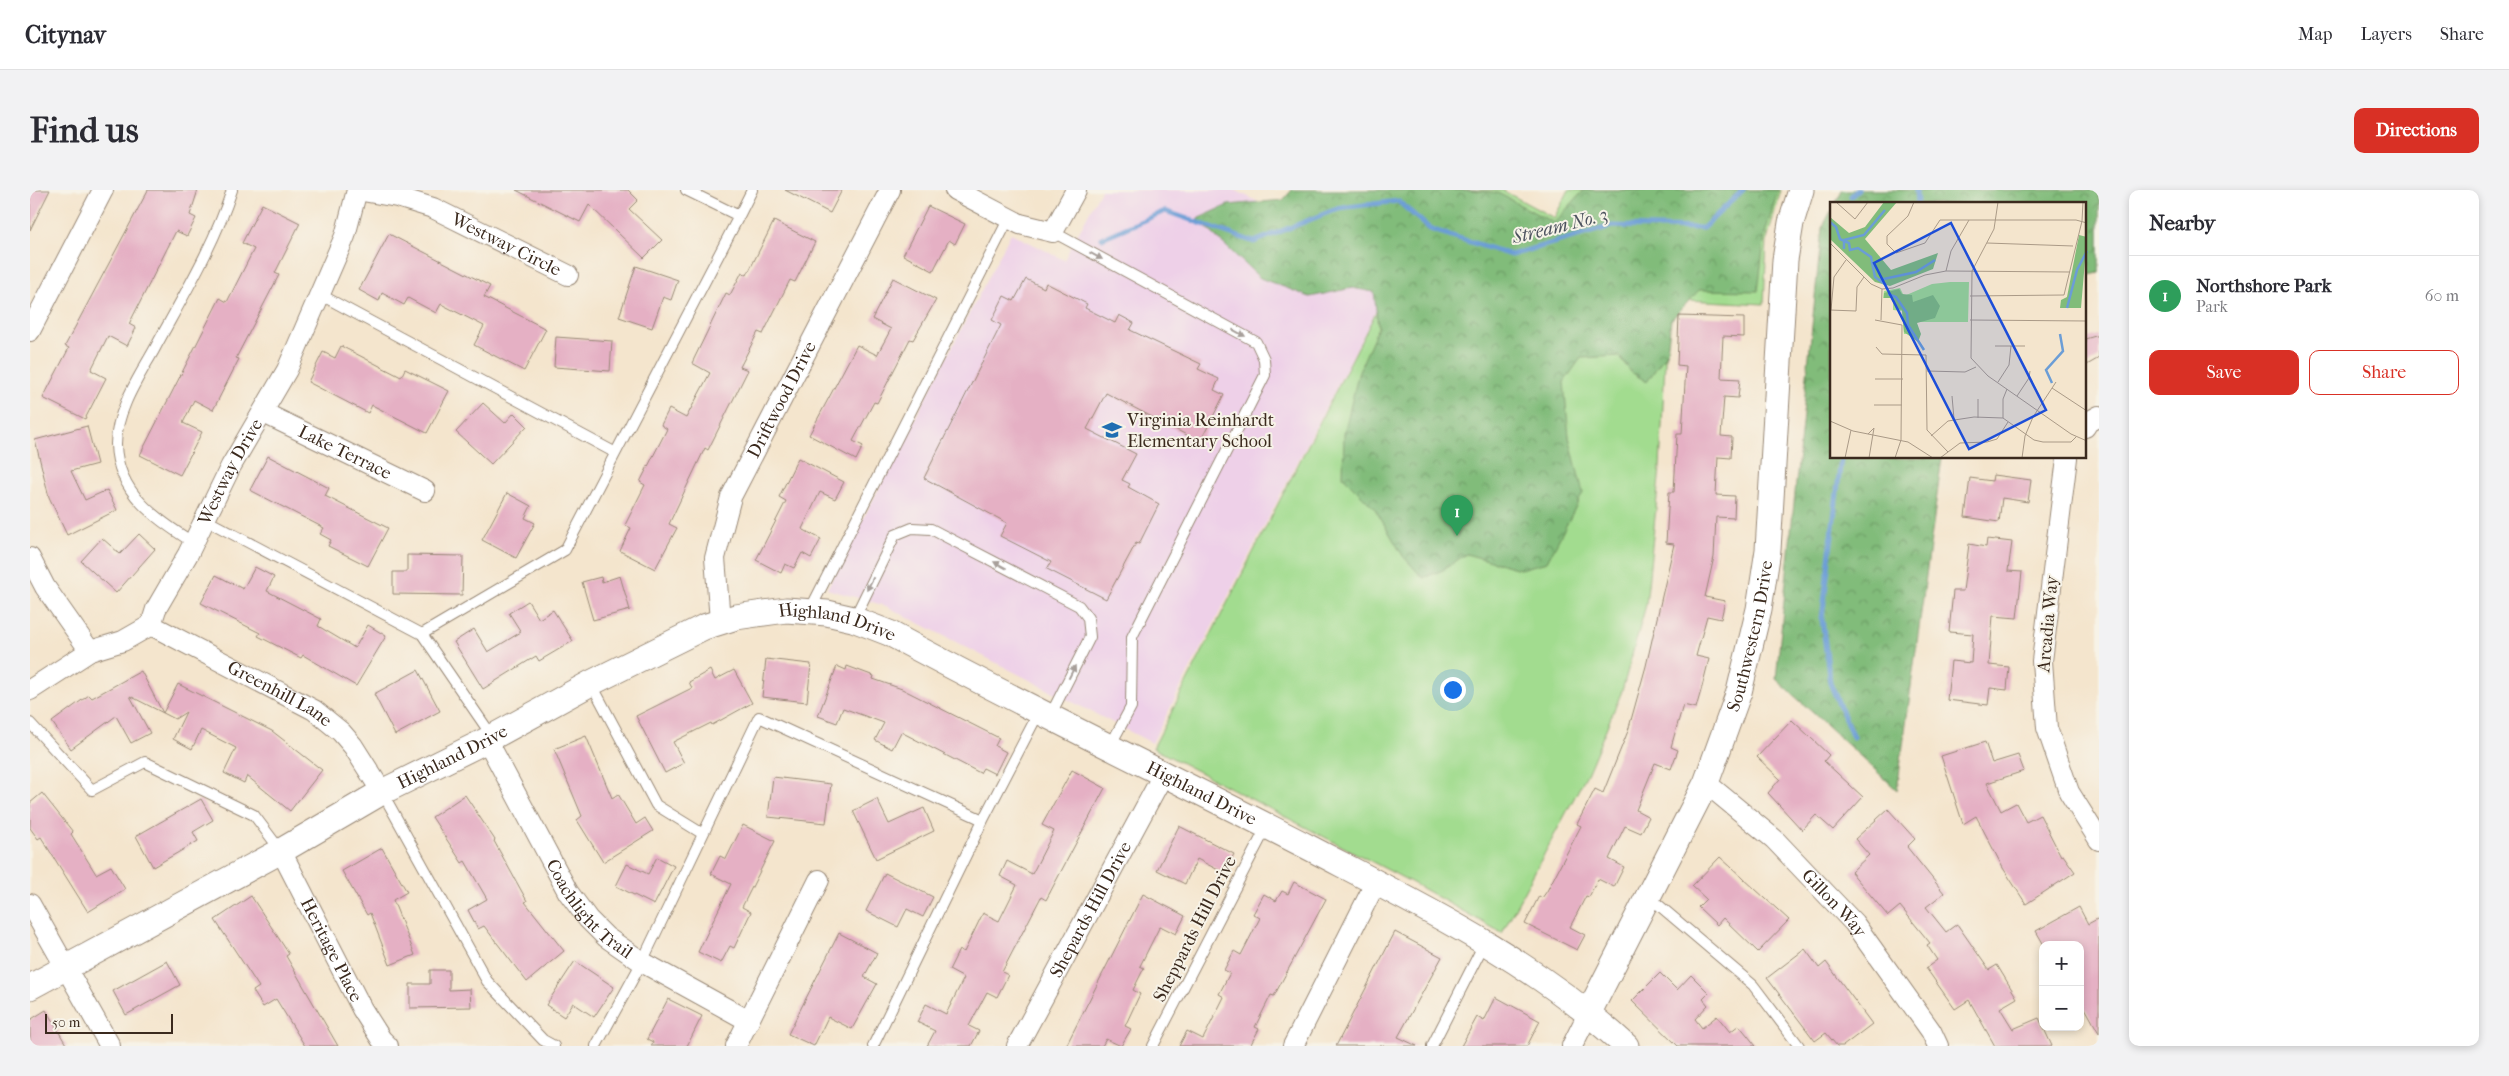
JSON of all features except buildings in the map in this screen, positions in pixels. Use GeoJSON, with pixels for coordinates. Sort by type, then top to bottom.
{"type":"FeatureCollection","features":[{"type":"Feature","properties":{"kind":"street"},"geometry":{"type":"LineString","coordinates":[[30,331],[103,190]]}},
{"type":"Feature","properties":{"kind":"street","name":"Westway Drive"},"geometry":{"type":"LineString","coordinates":[[150,625],[156,609],[206,520],[231,466],[264,413],[287,370],[345,236],[357,190]]}},
{"type":"Feature","properties":{"kind":"street","name":"Westway Circle"},"geometry":{"type":"LineString","coordinates":[[357,190],[396,197],[433,208],[568,275]]}},
{"type":"Feature","properties":{"kind":"street","name":"Driftwood Drive"},"geometry":{"type":"LineString","coordinates":[[720,620],[715,558],[716,547],[731,497],[890,190]]}},
{"type":"Feature","properties":{"kind":"street"},"geometry":{"type":"LineString","coordinates":[[956,190],[1020,224],[1053,232],[1076,190]]}},
{"type":"Feature","properties":{"kind":"street","name":"Southwestern Drive"},"geometry":{"type":"LineString","coordinates":[[1572,1046],[1706,783],[1739,692],[1764,578],[1770,522],[1785,260],[1791,223],[1801,190]]}},
{"type":"Feature","properties":{"kind":"street","name":"Lake Terrace"},"geometry":{"type":"LineString","coordinates":[[264,413],[425,491]]}},
{"type":"Feature","properties":{"kind":"street"},"geometry":{"type":"LineString","coordinates":[[2086,425],[2099,416]]}},
{"type":"Feature","properties":{"kind":"street","name":"Arcadia Way"},"geometry":{"type":"LineString","coordinates":[[2067,459],[2042,661],[2047,728],[2069,792],[2099,840]]}},
{"type":"Feature","properties":{"kind":"street"},"geometry":{"type":"LineString","coordinates":[[30,558],[45,587],[90,651]]}},
{"type":"Feature","properties":{"kind":"street","name":"Highland Drive"},"geometry":{"type":"LineString","coordinates":[[30,987],[280,851],[382,792],[490,739],[591,683],[720,620],[770,611],[809,611],[853,620],[889,633],[1376,882],[1485,941],[1523,964],[1589,1012],[1626,1046]]}},
{"type":"Feature","properties":{"kind":"street"},"geometry":{"type":"LineString","coordinates":[[30,690],[90,651],[123,641],[150,625]]}},
{"type":"Feature","properties":{"kind":"street","name":"Greenhill Lane"},"geometry":{"type":"LineString","coordinates":[[150,625],[314,710],[342,732],[382,792]]}},
{"type":"Feature","properties":{"kind":"street","name":"Coachlight Trail"},"geometry":{"type":"LineString","coordinates":[[490,739],[568,892],[588,919],[606,936],[642,962],[749,1021]]}},
{"type":"Feature","properties":{"kind":"street","name":"Shepards Hill Drive"},"geometry":{"type":"LineString","coordinates":[[1018,1046],[1164,773]]}},
{"type":"Feature","properties":{"kind":"street","name":"Gillon Way"},"geometry":{"type":"LineString","coordinates":[[1706,783],[1774,839],[1854,923],[1931,1031],[1938,1046]]}},
{"type":"Feature","properties":{"kind":"street","name":"Heritage Place"},"geometry":{"type":"LineString","coordinates":[[280,851],[362,1009],[380,1039],[388,1046]]}},
{"type":"Feature","properties":{"kind":"street"},"geometry":{"type":"LineString","coordinates":[[736,1046],[819,880]]}},
{"type":"Feature","properties":{"kind":"street"},"geometry":{"type":"LineString","coordinates":[[1293,1046],[1376,882]]}},
{"type":"Feature","properties":{"kind":"street"},"geometry":{"type":"LineString","coordinates":[[30,904],[68,968],[110,1046]]}},
{"type":"Feature","properties":{"kind":"lane"},"geometry":{"type":"LineString","coordinates":[[194,543],[162,523],[140,503],[123,474],[116,444],[119,421],[138,379],[218,230],[232,190]]}},
{"type":"Feature","properties":{"kind":"lane"},"geometry":{"type":"LineString","coordinates":[[686,190],[739,216]]}},
{"type":"Feature","properties":{"kind":"lane"},"geometry":{"type":"LineString","coordinates":[[422,634],[565,550],[614,452],[752,190]]}},
{"type":"Feature","properties":{"kind":"lane"},"geometry":{"type":"LineString","coordinates":[[809,611],[1009,218]]}},
{"type":"Feature","properties":{"kind":"lane"},"geometry":{"type":"LineString","coordinates":[[1053,232],[1256,342],[1264,359],[1265,375],[1132,637],[1131,707],[1110,746]]}},
{"type":"Feature","properties":{"kind":"lane"},"geometry":{"type":"LineString","coordinates":[[321,295],[614,452]]}},
{"type":"Feature","properties":{"kind":"lane"},"geometry":{"type":"LineString","coordinates":[[206,520],[422,634],[490,739]]}},
{"type":"Feature","properties":{"kind":"lane"},"geometry":{"type":"LineString","coordinates":[[853,620],[895,535],[912,528],[931,529],[1079,606],[1088,618],[1090,637],[983,820],[873,1046]]}},
{"type":"Feature","properties":{"kind":"lane"},"geometry":{"type":"LineString","coordinates":[[591,683],[656,805],[703,834]]}},
{"type":"Feature","properties":{"kind":"lane"},"geometry":{"type":"LineString","coordinates":[[596,1046],[642,962],[759,717],[983,820]]}},
{"type":"Feature","properties":{"kind":"lane"},"geometry":{"type":"LineString","coordinates":[[30,722],[92,790],[145,762],[254,815],[280,851]]}},
{"type":"Feature","properties":{"kind":"lane"},"geometry":{"type":"LineString","coordinates":[[382,792],[487,981],[543,1040],[554,1046]]}},
{"type":"Feature","properties":{"kind":"lane","name":"Sheppards Hill Drive"},"geometry":{"type":"LineString","coordinates":[[1153,1046],[1267,826]]}},
{"type":"Feature","properties":{"kind":"lane"},"geometry":{"type":"LineString","coordinates":[[1648,895],[1753,985],[1800,1046]]}},
{"type":"Feature","properties":{"kind":"lane"},"geometry":{"type":"LineString","coordinates":[[1432,1046],[1485,941]]}},
{"type":"Feature","properties":{"kind":"shaded area","name":"Virginia Reinhardt Elementary School"},"geometry":{"type":"Polygon","coordinates":[[[1101,190],[1235,190],[1384,266],[1397,270],[1152,743],[886,606],[827,589],[1011,233],[1064,260],[1101,190]]]}},
{"type":"Feature","properties":{"kind":"green space"},"geometry":{"type":"Polygon","coordinates":[[[1292,190],[1470,190],[1498,193],[1554,223],[1584,190],[1778,190],[1765,233],[1758,291],[1699,290],[1671,320],[1667,352],[1647,382],[1631,372],[1619,356],[1581,358],[1564,382],[1569,437],[1583,493],[1547,562],[1520,569],[1466,554],[1443,570],[1423,578],[1403,556],[1375,509],[1343,477],[1344,434],[1359,371],[1378,327],[1374,292],[1352,288],[1310,297],[1260,278],[1197,219],[1228,205],[1283,200],[1292,190]]]}},
{"type":"Feature","properties":{"kind":"green space"},"geometry":{"type":"Polygon","coordinates":[[[1444,190],[1502,190],[1554,218],[1569,190],[1781,190],[1767,239],[1764,304],[1668,299],[1660,468],[1646,605],[1622,691],[1588,772],[1502,933],[1409,881],[1153,748],[1397,271],[1444,190]]]}},
{"type":"Feature","properties":{"kind":"green space"},"geometry":{"type":"Polygon","coordinates":[[[1842,190],[2099,190],[2099,273],[2086,276],[2086,202],[1836,202],[1842,190]]]}},
{"type":"Feature","properties":{"kind":"green space"},"geometry":{"type":"Polygon","coordinates":[[[1830,213],[1830,459],[1942,459],[1897,790],[1776,679],[1822,228],[1830,213]]]}},
{"type":"Feature","properties":{"kind":"waterway","name":"Stream No. 3"},"geometry":{"type":"LineString","coordinates":[[1102,238],[1165,211],[1254,242],[1339,208],[1398,201],[1430,229],[1511,255],[1612,226],[1703,228],[1743,190]]}},
{"type":"Feature","properties":{"kind":"waterway","name":"Stream No. 3"},"geometry":{"type":"LineString","coordinates":[[1851,196],[1858,190]]}},
{"type":"Feature","properties":{"kind":"waterway"},"geometry":{"type":"LineString","coordinates":[[1916,190],[1917,202]]}},
{"type":"Feature","properties":{"kind":"waterway"},"geometry":{"type":"LineString","coordinates":[[1841,459],[1822,619],[1830,683],[1853,737]]}},
{"type":"Feature","properties":{"kind":"place","name":"Virginia Reinhardt Elementary School"},"geometry":{"type":"Point","coordinates":[1112,430]}},
{"type":"Feature","properties":{"kind":"place","name":"Northshore Park"},"geometry":{"type":"Point","coordinates":[1457,536]}}]}
